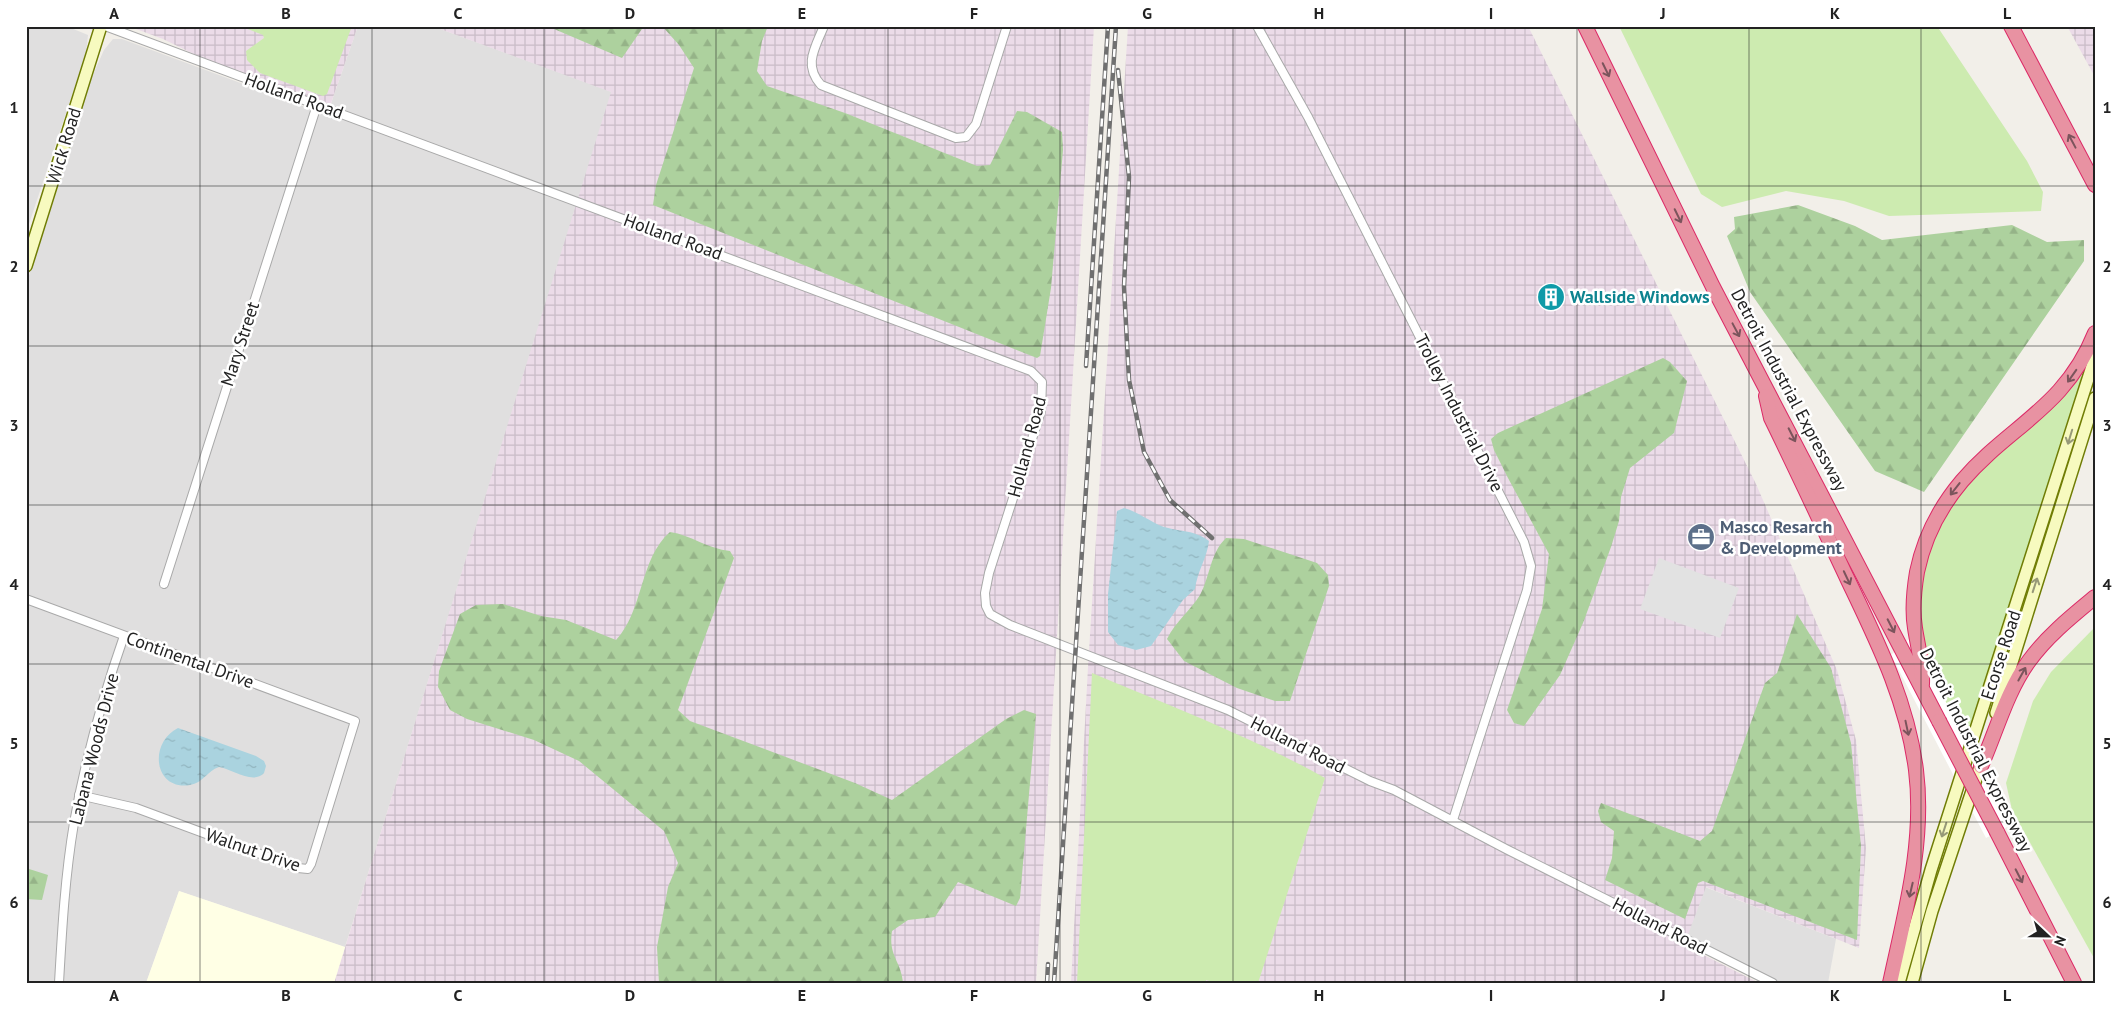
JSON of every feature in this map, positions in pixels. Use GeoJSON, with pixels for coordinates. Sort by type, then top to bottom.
{"type":"FeatureCollection","features":[{"type":"Feature","properties":{"kind":"highway","name":"Detroit Industrial Expressway"},"geometry":{"type":"LineString","coordinates":[[1585,26],[1709,278],[1922,685],[2074,983]]}},
{"type":"Feature","properties":{"kind":"highway"},"geometry":{"type":"LineString","coordinates":[[2011,26],[2095,184]]}},
{"type":"Feature","properties":{"kind":"highway"},"geometry":{"type":"LineString","coordinates":[[1922,685],[1923,664],[1915,627],[1914,601],[1917,572],[1934,521],[1962,480],[2053,400],[2083,360],[2095,334]]}},
{"type":"Feature","properties":{"kind":"highway"},"geometry":{"type":"LineString","coordinates":[[1761,376],[1771,418],[1892,673],[1916,770],[1917,821],[1913,879],[1890,983]]}},
{"type":"Feature","properties":{"kind":"highway"},"geometry":{"type":"LineString","coordinates":[[1980,766],[2028,662],[2047,640],[2095,597]]}},
{"type":"Feature","properties":{"kind":"main road","name":"Wick Road"},"geometry":{"type":"LineString","coordinates":[[26,266],[103,26]]}},
{"type":"Feature","properties":{"kind":"main road","name":"Ecorse Road"},"geometry":{"type":"LineString","coordinates":[[1899,983],[1931,870],[2095,357]]}},
{"type":"Feature","properties":{"kind":"main road","name":"Ecorse Road"},"geometry":{"type":"LineString","coordinates":[[1912,983],[1932,910],[1980,766],[2024,619],[2095,398]]}},
{"type":"Feature","properties":{"kind":"street","name":"Holland Road"},"geometry":{"type":"LineString","coordinates":[[103,26],[1034,372],[1042,382],[1040,411],[989,572],[986,606],[990,614],[1010,626],[1228,710],[1454,820],[1506,849],[1773,983]]}},
{"type":"Feature","properties":{"kind":"street"},"geometry":{"type":"LineString","coordinates":[[824,26],[811,59],[812,75],[821,85],[956,138],[966,137],[976,124],[1007,26]]}},
{"type":"Feature","properties":{"kind":"street","name":"Trolley Industrial Drive"},"geometry":{"type":"LineString","coordinates":[[1257,26],[1308,117],[1529,553],[1531,566],[1527,590],[1454,820]]}},
{"type":"Feature","properties":{"kind":"street","name":"Mary Street"},"geometry":{"type":"LineString","coordinates":[[164,584],[317,105]]}},
{"type":"Feature","properties":{"kind":"street","name":"Continental Drive"},"geometry":{"type":"LineString","coordinates":[[26,599],[355,720]]}},
{"type":"Feature","properties":{"kind":"street","name":"Labana Woods Drive"},"geometry":{"type":"LineString","coordinates":[[59,983],[66,883],[79,794],[124,636]]}},
{"type":"Feature","properties":{"kind":"street","name":"Walnut Drive"},"geometry":{"type":"LineString","coordinates":[[79,794],[136,808],[302,870],[308,869],[355,720]]}},
{"type":"Feature","properties":{"kind":"shaded area"},"geometry":{"type":"Polygon","coordinates":[[[26,26],[66,26],[88,35],[86,53],[26,233],[26,26]]]}},
{"type":"Feature","properties":{"kind":"shaded area"},"geometry":{"type":"Polygon","coordinates":[[[128,26],[358,26],[330,106],[204,59],[163,39],[128,26]]]}},
{"type":"Feature","properties":{"kind":"shaded area"},"geometry":{"type":"Polygon","coordinates":[[[358,26],[432,26],[612,92],[345,947],[179,891],[146,983],[26,983],[26,285],[91,79],[104,50],[113,39],[122,39],[327,115],[358,26]]]}},
{"type":"Feature","properties":{"kind":"shaded area"},"geometry":{"type":"Polygon","coordinates":[[[432,26],[1094,26],[1036,983],[334,983],[611,92],[432,26]]]}},
{"type":"Feature","properties":{"kind":"shaded area"},"geometry":{"type":"Polygon","coordinates":[[[1128,26],[1528,26],[1756,484],[1837,670],[1856,740],[1866,848],[1859,948],[1706,887],[1684,945],[1759,983],[1071,983],[1088,667],[1128,26]]]}},
{"type":"Feature","properties":{"kind":"shaded area"},"geometry":{"type":"Polygon","coordinates":[[[2067,26],[2095,26],[2095,77],[2067,26]]]}},
{"type":"Feature","properties":{"kind":"shaded area"},"geometry":{"type":"Polygon","coordinates":[[[1659,558],[1739,588],[1720,638],[1640,609],[1659,558]]]}},
{"type":"Feature","properties":{"kind":"shaded area"},"geometry":{"type":"Polygon","coordinates":[[[1705,887],[1836,939],[1828,983],[1782,983],[1687,936],[1705,887]]]}},
{"type":"Feature","properties":{"kind":"shaded area"},"geometry":{"type":"Polygon","coordinates":[[[179,891],[345,947],[334,983],[146,983],[179,891]]]}},
{"type":"Feature","properties":{"kind":"green space"},"geometry":{"type":"Polygon","coordinates":[[[240,26],[352,26],[327,94],[323,96],[260,73],[247,60],[246,51],[264,38],[263,35],[240,26]]]}},
{"type":"Feature","properties":{"kind":"green space"},"geometry":{"type":"Polygon","coordinates":[[[547,26],[644,26],[622,58],[547,26]]]}},
{"type":"Feature","properties":{"kind":"green space"},"geometry":{"type":"Polygon","coordinates":[[[662,26],[768,26],[762,41],[757,71],[767,86],[845,113],[977,166],[990,165],[1017,111],[1027,112],[1062,132],[1063,150],[1051,288],[1040,356],[1037,358],[653,205],[656,185],[694,68],[679,45],[662,26]]]}},
{"type":"Feature","properties":{"kind":"green space"},"geometry":{"type":"Polygon","coordinates":[[[1619,26],[1937,26],[2027,161],[2043,192],[2041,211],[1889,216],[1844,201],[1786,191],[1722,207],[1701,194],[1619,26]]]}},
{"type":"Feature","properties":{"kind":"green space"},"geometry":{"type":"Polygon","coordinates":[[[1798,205],[1855,226],[1882,240],[2012,225],[2047,242],[2084,240],[2084,261],[1924,492],[1875,471],[1750,292],[1727,236],[1735,229],[1734,217],[1798,205]]]}},
{"type":"Feature","properties":{"kind":"green space"},"geometry":{"type":"Polygon","coordinates":[[[1663,358],[1670,362],[1687,381],[1674,433],[1630,468],[1621,497],[1619,521],[1611,547],[1583,623],[1560,675],[1524,726],[1514,723],[1507,710],[1542,609],[1549,554],[1508,478],[1494,450],[1491,439],[1498,433],[1663,358]]]}},
{"type":"Feature","properties":{"kind":"green space"},"geometry":{"type":"Polygon","coordinates":[[[2079,376],[2082,377],[1967,748],[1939,691],[1925,646],[1922,620],[1922,593],[1925,568],[1932,543],[1943,519],[1957,497],[1975,476],[2055,404],[2079,376]]]}},
{"type":"Feature","properties":{"kind":"green space"},"geometry":{"type":"Polygon","coordinates":[[[670,532],[714,548],[730,551],[734,558],[678,710],[690,721],[855,783],[892,800],[1006,719],[1024,710],[1036,714],[1020,898],[1016,906],[958,882],[935,917],[908,920],[892,931],[893,952],[902,975],[903,983],[659,983],[657,947],[668,887],[678,863],[664,831],[579,761],[534,740],[467,719],[450,710],[438,687],[439,671],[460,614],[476,605],[503,604],[541,616],[566,620],[616,640],[632,614],[652,556],[670,532]]]}},
{"type":"Feature","properties":{"kind":"green space"},"geometry":{"type":"Polygon","coordinates":[[[1226,538],[1244,539],[1317,563],[1328,575],[1329,586],[1290,701],[1275,701],[1237,688],[1184,661],[1167,639],[1200,595],[1213,558],[1226,538]]]}},
{"type":"Feature","properties":{"kind":"green space"},"geometry":{"type":"Polygon","coordinates":[[[1797,614],[1831,668],[1851,743],[1861,846],[1857,940],[1703,881],[1698,883],[1685,919],[1605,880],[1612,858],[1614,831],[1601,822],[1598,811],[1601,803],[1700,841],[1712,831],[1765,683],[1777,673],[1797,614]]]}},
{"type":"Feature","properties":{"kind":"green space"},"geometry":{"type":"Polygon","coordinates":[[[2095,627],[2095,960],[2012,810],[2006,783],[2033,701],[2051,672],[2095,627]]]}},
{"type":"Feature","properties":{"kind":"green space"},"geometry":{"type":"Polygon","coordinates":[[[1092,673],[1239,735],[1325,778],[1258,983],[1216,983],[1206,980],[1205,983],[1077,983],[1092,673]]]}},
{"type":"Feature","properties":{"kind":"green space"},"geometry":{"type":"Polygon","coordinates":[[[26,868],[48,875],[42,900],[26,899],[26,868]]]}},
{"type":"Feature","properties":{"kind":"water"},"geometry":{"type":"Polygon","coordinates":[[[1124,508],[1164,527],[1193,533],[1209,541],[1195,589],[1183,600],[1151,646],[1136,650],[1118,645],[1108,632],[1108,594],[1117,511],[1124,508]]]}},
{"type":"Feature","properties":{"kind":"water"},"geometry":{"type":"Polygon","coordinates":[[[178,728],[256,756],[264,761],[266,766],[264,773],[259,776],[248,777],[219,767],[194,784],[178,785],[169,781],[162,774],[159,754],[162,744],[168,735],[178,728]]]}},
{"type":"Feature","properties":{"kind":"pier"},"geometry":{"type":"Polygon","coordinates":[[[1909,639],[1923,639],[1933,675],[1986,786],[2009,826],[1986,838],[1891,655],[1909,639]]]}},
{"type":"Feature","properties":{"kind":"railway"},"geometry":{"type":"LineString","coordinates":[[1086,366],[1108,26]]}},
{"type":"Feature","properties":{"kind":"railway"},"geometry":{"type":"LineString","coordinates":[[1054,983],[1116,26]]}},
{"type":"Feature","properties":{"kind":"railway"},"geometry":{"type":"LineString","coordinates":[[1118,70],[1129,177],[1124,287],[1129,380],[1144,452],[1170,500],[1212,538]]}},
{"type":"Feature","properties":{"kind":"railway"},"geometry":{"type":"LineString","coordinates":[[1047,983],[1048,964]]}},
{"type":"Feature","properties":{"kind":"place","name":"Wallside Windows"},"geometry":{"type":"Point","coordinates":[1551,297]}},
{"type":"Feature","properties":{"kind":"place","name":"Masco Resarch & Development"},"geometry":{"type":"Point","coordinates":[1701,537]}}]}
